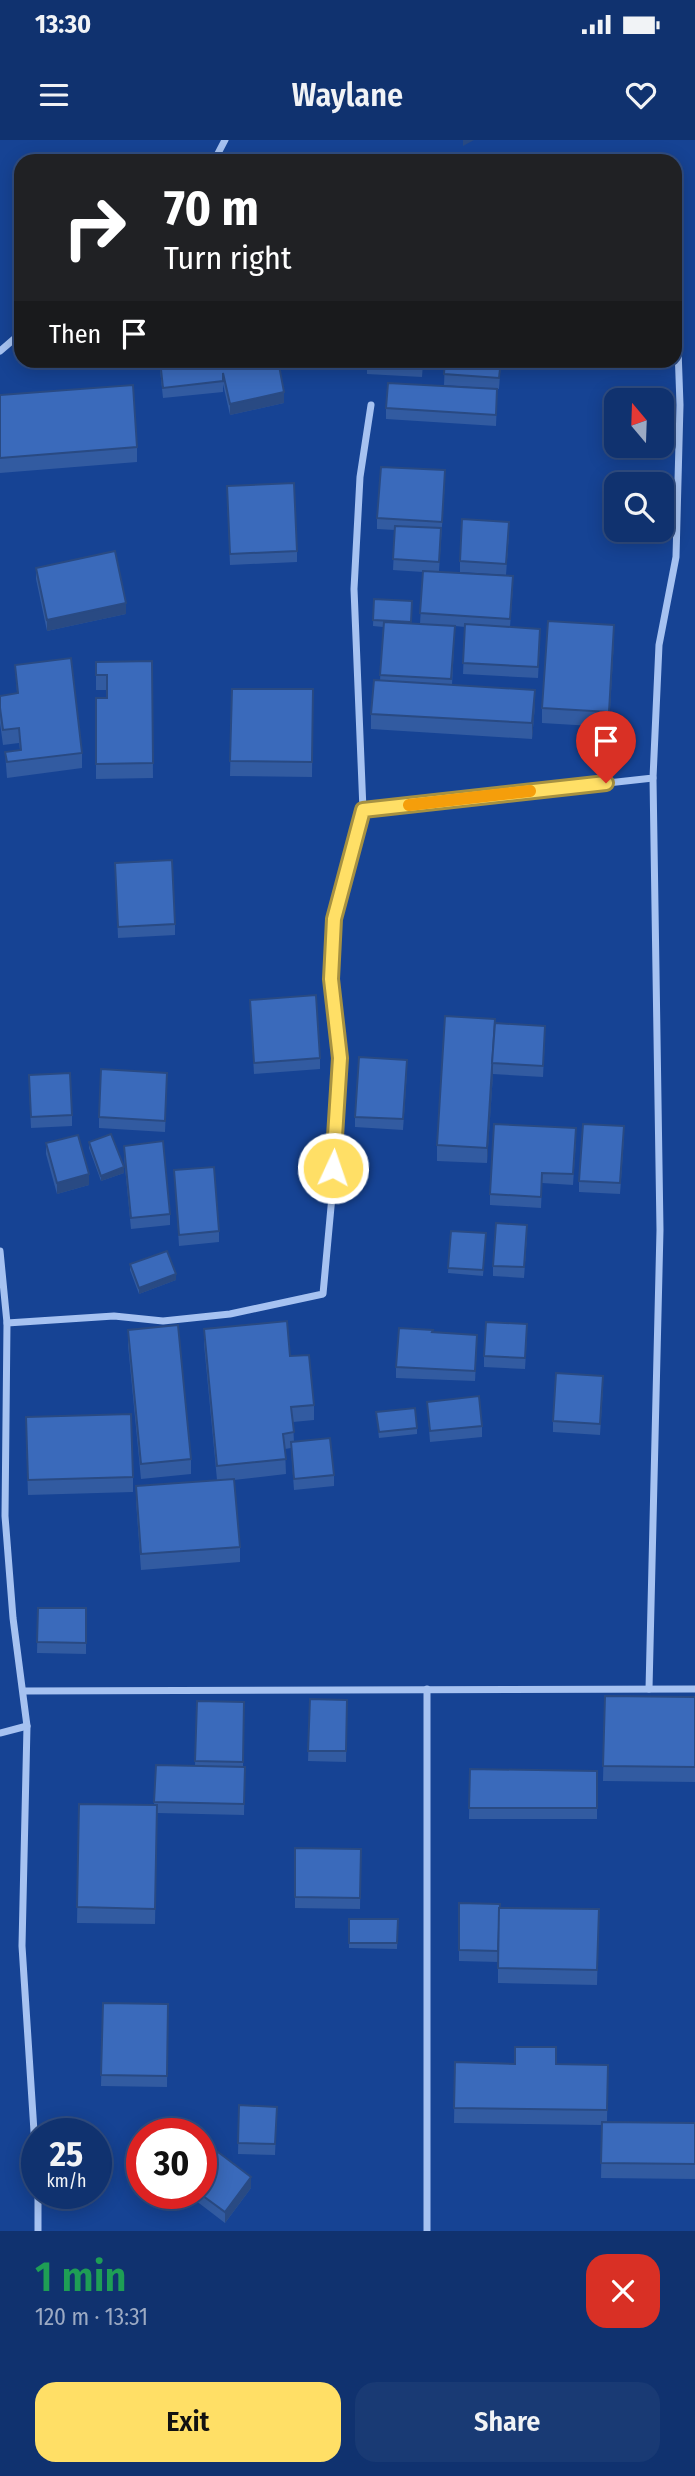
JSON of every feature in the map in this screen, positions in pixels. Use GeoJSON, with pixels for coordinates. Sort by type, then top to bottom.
{"type":"FeatureCollection","features":[{"type":"Feature","properties":{"kind":"street"},"geometry":{"type":"LineString","coordinates":[[0,351],[14,339]]}},
{"type":"Feature","properties":{"kind":"street"},"geometry":{"type":"LineString","coordinates":[[649,1689],[660,1230],[653,778],[659,645],[676,557],[679,368]]}},
{"type":"Feature","properties":{"kind":"street"},"geometry":{"type":"LineString","coordinates":[[7,1323],[114,1316],[163,1321],[230,1314],[323,1294],[340,1058],[331,979],[334,919],[363,810],[354,589],[360,477],[371,405]]}},
{"type":"Feature","properties":{"kind":"street"},"geometry":{"type":"LineString","coordinates":[[363,810],[653,778]]}},
{"type":"Feature","properties":{"kind":"street"},"geometry":{"type":"LineString","coordinates":[[0,1251],[7,1323],[3,1431],[5,1516],[13,1618],[27,1726],[22,1947],[33,2118]]}},
{"type":"Feature","properties":{"kind":"street"},"geometry":{"type":"LineString","coordinates":[[427,1689],[427,2231]]}},
{"type":"Feature","properties":{"kind":"street"},"geometry":{"type":"LineString","coordinates":[[24,1691],[695,1689]]}},
{"type":"Feature","properties":{"kind":"street"},"geometry":{"type":"LineString","coordinates":[[0,1733],[27,1726]]}},
{"type":"Feature","properties":{"kind":"street"},"geometry":{"type":"LineString","coordinates":[[38,2209],[38,2231]]}},
{"type":"Feature","properties":{"kind":"building"},"geometry":{"type":"Polygon","coordinates":[[[161,368],[280,368],[284,392],[230,404],[223,373],[223,381],[163,388],[161,368]]]}},
{"type":"Feature","properties":{"kind":"building"},"geometry":{"type":"Polygon","coordinates":[[[444,368],[500,368],[499,378],[444,374],[444,368]]]}},
{"type":"Feature","properties":{"kind":"building"},"geometry":{"type":"Polygon","coordinates":[[[388,383],[497,389],[496,415],[386,408],[388,383]]]}},
{"type":"Feature","properties":{"kind":"building"},"geometry":{"type":"Polygon","coordinates":[[[133,385],[137,447],[0,458],[0,395],[133,385]]]}},
{"type":"Feature","properties":{"kind":"building"},"geometry":{"type":"Polygon","coordinates":[[[381,467],[445,470],[442,522],[377,518],[381,467]]]}},
{"type":"Feature","properties":{"kind":"building"},"geometry":{"type":"Polygon","coordinates":[[[294,483],[297,551],[230,554],[227,486],[294,483]]]}},
{"type":"Feature","properties":{"kind":"building"},"geometry":{"type":"Polygon","coordinates":[[[462,519],[509,522],[506,564],[460,561],[462,519]]]}},
{"type":"Feature","properties":{"kind":"building"},"geometry":{"type":"Polygon","coordinates":[[[395,526],[441,528],[439,562],[393,559],[395,526]]]}},
{"type":"Feature","properties":{"kind":"building"},"geometry":{"type":"Polygon","coordinates":[[[115,551],[126,603],[47,620],[36,568],[115,551]]]}},
{"type":"Feature","properties":{"kind":"building"},"geometry":{"type":"Polygon","coordinates":[[[423,571],[513,576],[510,619],[420,613],[423,571]]]}},
{"type":"Feature","properties":{"kind":"building"},"geometry":{"type":"Polygon","coordinates":[[[374,599],[412,601],[411,622],[373,620],[374,599]]]}},
{"type":"Feature","properties":{"kind":"building"},"geometry":{"type":"Polygon","coordinates":[[[548,621],[614,625],[609,712],[542,708],[548,621]]]}},
{"type":"Feature","properties":{"kind":"building"},"geometry":{"type":"Polygon","coordinates":[[[384,622],[455,626],[451,679],[380,675],[384,622]]]}},
{"type":"Feature","properties":{"kind":"building"},"geometry":{"type":"Polygon","coordinates":[[[465,624],[540,629],[538,667],[463,663],[465,624]]]}},
{"type":"Feature","properties":{"kind":"building"},"geometry":{"type":"Polygon","coordinates":[[[71,658],[82,753],[7,762],[5,752],[21,750],[19,728],[3,730],[0,708],[0,696],[18,693],[15,665],[71,658]]]}},
{"type":"Feature","properties":{"kind":"building"},"geometry":{"type":"Polygon","coordinates":[[[152,661],[153,763],[96,764],[96,698],[107,698],[107,675],[96,675],[96,662],[152,661]]]}},
{"type":"Feature","properties":{"kind":"building"},"geometry":{"type":"Polygon","coordinates":[[[374,680],[535,690],[532,723],[371,714],[374,680]]]}},
{"type":"Feature","properties":{"kind":"building"},"geometry":{"type":"Polygon","coordinates":[[[232,689],[313,689],[312,762],[230,761],[232,689]]]}},
{"type":"Feature","properties":{"kind":"building"},"geometry":{"type":"Polygon","coordinates":[[[172,860],[175,924],[118,927],[115,863],[172,860]]]}},
{"type":"Feature","properties":{"kind":"building"},"geometry":{"type":"Polygon","coordinates":[[[316,995],[320,1058],[254,1063],[250,1000],[316,995]]]}},
{"type":"Feature","properties":{"kind":"building"},"geometry":{"type":"Polygon","coordinates":[[[445,1016],[495,1019],[487,1148],[437,1145],[445,1016]]]}},
{"type":"Feature","properties":{"kind":"building"},"geometry":{"type":"Polygon","coordinates":[[[495,1023],[545,1026],[543,1066],[492,1063],[495,1023]]]}},
{"type":"Feature","properties":{"kind":"building"},"geometry":{"type":"Polygon","coordinates":[[[359,1057],[407,1060],[403,1119],[355,1117],[359,1057]]]}},
{"type":"Feature","properties":{"kind":"building"},"geometry":{"type":"Polygon","coordinates":[[[101,1069],[167,1073],[165,1121],[99,1117],[101,1069]]]}},
{"type":"Feature","properties":{"kind":"building"},"geometry":{"type":"Polygon","coordinates":[[[70,1073],[72,1115],[31,1117],[29,1075],[70,1073]]]}},
{"type":"Feature","properties":{"kind":"building"},"geometry":{"type":"Polygon","coordinates":[[[494,1124],[576,1128],[573,1174],[542,1173],[541,1197],[490,1194],[494,1124]]]}},
{"type":"Feature","properties":{"kind":"building"},"geometry":{"type":"Polygon","coordinates":[[[583,1124],[624,1126],[620,1183],[579,1181],[583,1124]]]}},
{"type":"Feature","properties":{"kind":"building"},"geometry":{"type":"Polygon","coordinates":[[[111,1134],[124,1167],[101,1176],[89,1142],[111,1134]]]}},
{"type":"Feature","properties":{"kind":"building"},"geometry":{"type":"Polygon","coordinates":[[[78,1135],[89,1174],[57,1183],[46,1143],[78,1135]]]}},
{"type":"Feature","properties":{"kind":"building"},"geometry":{"type":"Polygon","coordinates":[[[163,1141],[170,1214],[131,1218],[124,1146],[163,1141]]]}},
{"type":"Feature","properties":{"kind":"building"},"geometry":{"type":"Polygon","coordinates":[[[214,1167],[219,1231],[179,1235],[174,1170],[214,1167]]]}},
{"type":"Feature","properties":{"kind":"building"},"geometry":{"type":"Polygon","coordinates":[[[496,1223],[527,1225],[524,1267],[493,1266],[496,1223]]]}},
{"type":"Feature","properties":{"kind":"building"},"geometry":{"type":"Polygon","coordinates":[[[451,1231],[486,1233],[483,1270],[448,1268],[451,1231]]]}},
{"type":"Feature","properties":{"kind":"building"},"geometry":{"type":"Polygon","coordinates":[[[167,1251],[176,1274],[139,1288],[130,1264],[167,1251]]]}},
{"type":"Feature","properties":{"kind":"building"},"geometry":{"type":"Polygon","coordinates":[[[287,1321],[290,1356],[309,1355],[314,1405],[291,1407],[294,1432],[283,1434],[286,1459],[217,1466],[204,1329],[287,1321]]]}},
{"type":"Feature","properties":{"kind":"building"},"geometry":{"type":"Polygon","coordinates":[[[486,1322],[527,1324],[525,1358],[484,1356],[486,1322]]]}},
{"type":"Feature","properties":{"kind":"building"},"geometry":{"type":"Polygon","coordinates":[[[178,1325],[191,1459],[141,1464],[128,1330],[178,1325]]]}},
{"type":"Feature","properties":{"kind":"building"},"geometry":{"type":"Polygon","coordinates":[[[399,1328],[477,1335],[475,1371],[396,1367],[399,1328]]]}},
{"type":"Feature","properties":{"kind":"building"},"geometry":{"type":"Polygon","coordinates":[[[556,1373],[603,1376],[600,1424],[553,1421],[556,1373]]]}},
{"type":"Feature","properties":{"kind":"building"},"geometry":{"type":"Polygon","coordinates":[[[479,1396],[482,1426],[430,1431],[427,1402],[479,1396]]]}},
{"type":"Feature","properties":{"kind":"building"},"geometry":{"type":"Polygon","coordinates":[[[415,1408],[417,1428],[379,1432],[376,1412],[415,1408]]]}},
{"type":"Feature","properties":{"kind":"building"},"geometry":{"type":"Polygon","coordinates":[[[131,1414],[133,1477],[28,1480],[26,1417],[131,1414]]]}},
{"type":"Feature","properties":{"kind":"building"},"geometry":{"type":"Polygon","coordinates":[[[330,1438],[334,1475],[294,1479],[291,1442],[330,1438]]]}},
{"type":"Feature","properties":{"kind":"building"},"geometry":{"type":"Polygon","coordinates":[[[234,1479],[240,1547],[141,1554],[136,1486],[234,1479]]]}},
{"type":"Feature","properties":{"kind":"building"},"geometry":{"type":"Polygon","coordinates":[[[38,1608],[86,1608],[86,1643],[37,1642],[38,1608]]]}},
{"type":"Feature","properties":{"kind":"building"},"geometry":{"type":"Polygon","coordinates":[[[605,1696],[695,1697],[695,1767],[603,1766],[605,1696]]]}},
{"type":"Feature","properties":{"kind":"building"},"geometry":{"type":"Polygon","coordinates":[[[310,1699],[347,1700],[346,1751],[308,1751],[310,1699]]]}},
{"type":"Feature","properties":{"kind":"building"},"geometry":{"type":"Polygon","coordinates":[[[197,1701],[244,1702],[243,1762],[195,1761],[197,1701]]]}},
{"type":"Feature","properties":{"kind":"building"},"geometry":{"type":"Polygon","coordinates":[[[156,1765],[245,1767],[244,1804],[154,1802],[156,1765]]]}},
{"type":"Feature","properties":{"kind":"building"},"geometry":{"type":"Polygon","coordinates":[[[470,1769],[597,1771],[597,1808],[469,1808],[470,1769]]]}},
{"type":"Feature","properties":{"kind":"building"},"geometry":{"type":"Polygon","coordinates":[[[79,1804],[157,1805],[155,1909],[77,1907],[79,1804]]]}},
{"type":"Feature","properties":{"kind":"building"},"geometry":{"type":"Polygon","coordinates":[[[295,1848],[361,1849],[360,1898],[295,1897],[295,1848]]]}},
{"type":"Feature","properties":{"kind":"building"},"geometry":{"type":"Polygon","coordinates":[[[459,1903],[500,1904],[498,1951],[459,1950],[459,1903]]]}},
{"type":"Feature","properties":{"kind":"building"},"geometry":{"type":"Polygon","coordinates":[[[499,1908],[599,1909],[597,1970],[498,1968],[499,1908]]]}},
{"type":"Feature","properties":{"kind":"building"},"geometry":{"type":"Polygon","coordinates":[[[349,1919],[398,1919],[397,1943],[349,1943],[349,1919]]]}},
{"type":"Feature","properties":{"kind":"building"},"geometry":{"type":"Polygon","coordinates":[[[103,2003],[168,2004],[167,2076],[101,2075],[103,2003]]]}},
{"type":"Feature","properties":{"kind":"building"},"geometry":{"type":"Polygon","coordinates":[[[515,2047],[556,2047],[556,2064],[608,2065],[607,2110],[454,2108],[455,2062],[515,2064],[515,2047]]]}},
{"type":"Feature","properties":{"kind":"building"},"geometry":{"type":"Polygon","coordinates":[[[239,2105],[277,2107],[275,2144],[238,2143],[239,2105]]]}},
{"type":"Feature","properties":{"kind":"building"},"geometry":{"type":"Polygon","coordinates":[[[602,2122],[695,2123],[695,2164],[601,2163],[602,2122]]]}},
{"type":"Feature","properties":{"kind":"building"},"geometry":{"type":"Polygon","coordinates":[[[217,2153],[251,2177],[225,2212],[217,2206],[217,2153]]]}},
{"type":"Feature","properties":{"kind":"slow traffic"},"geometry":{"type":"LineString","coordinates":[[409,805],[530,791]]}},
{"type":"Feature","properties":{"kind":"route"},"geometry":{"type":"LineString","coordinates":[[333,1168],[340,1058],[331,979],[334,919],[363,810],[606,783]]}}]}
